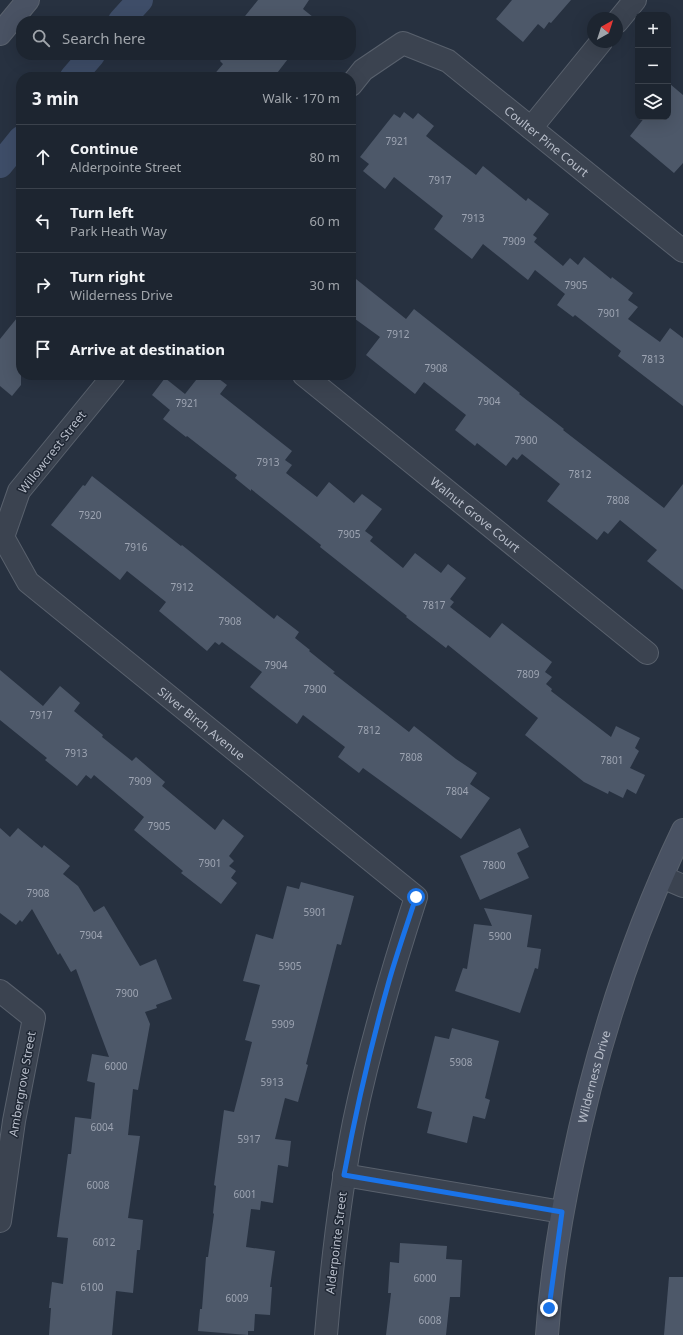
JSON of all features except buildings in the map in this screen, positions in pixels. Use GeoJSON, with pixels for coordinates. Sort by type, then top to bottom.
{"type":"FeatureCollection","features":[{"type":"Feature","properties":{"kind":"street"},"geometry":{"type":"LineString","coordinates":[[0,34],[28,0]]}},
{"type":"Feature","properties":{"kind":"street"},"geometry":{"type":"LineString","coordinates":[[623,15],[635,0]]}},
{"type":"Feature","properties":{"kind":"street","name":"Coulter Pine Court"},"geometry":{"type":"LineString","coordinates":[[356,79],[363,70],[403,43],[448,61],[683,251]]}},
{"type":"Feature","properties":{"kind":"street"},"geometry":{"type":"LineString","coordinates":[[531,128],[596,48]]}},
{"type":"Feature","properties":{"kind":"street","name":"Willowcrest Street"},"geometry":{"type":"LineString","coordinates":[[3,537],[19,491],[110,380]]}},
{"type":"Feature","properties":{"kind":"street","name":"Walnut Grove Court"},"geometry":{"type":"LineString","coordinates":[[310,380],[647,653]]}},
{"type":"Feature","properties":{"kind":"street","name":"Silver Birch Avenue"},"geometry":{"type":"LineString","coordinates":[[3,537],[28,582],[416,897]]}},
{"type":"Feature","properties":{"kind":"street","name":"Wilderness Drive"},"geometry":{"type":"LineString","coordinates":[[547,1335],[549,1308],[562,1212],[582,1112],[602,1039],[626,967],[662,877],[683,830]]}},
{"type":"Feature","properties":{"kind":"street"},"geometry":{"type":"LineString","coordinates":[[662,877],[683,886]]}},
{"type":"Feature","properties":{"kind":"street","name":"Alderpointe Street"},"geometry":{"type":"LineString","coordinates":[[326,1335],[332,1262],[344,1175],[354,1121],[389,980],[416,897]]}},
{"type":"Feature","properties":{"kind":"street","name":"Ambergrove Street"},"geometry":{"type":"LineString","coordinates":[[0,991],[34,1018],[14,1121],[0,1221]]}},
{"type":"Feature","properties":{"kind":"street"},"geometry":{"type":"LineString","coordinates":[[344,1175],[562,1212]]}},
{"type":"Feature","properties":{"kind":"waterway"},"geometry":{"type":"LineString","coordinates":[[126,16],[140,0]]}},
{"type":"Feature","properties":{"kind":"waterway"},"geometry":{"type":"LineString","coordinates":[[77,72],[88,60]]}},
{"type":"Feature","properties":{"kind":"waterway"},"geometry":{"type":"LineString","coordinates":[[0,165],[16,145]]}},
{"type":"Feature","properties":{"kind":"route"},"geometry":{"type":"LineString","coordinates":[[416,897],[389,980],[367,1064],[344,1175],[562,1212],[549,1308]]}}]}
